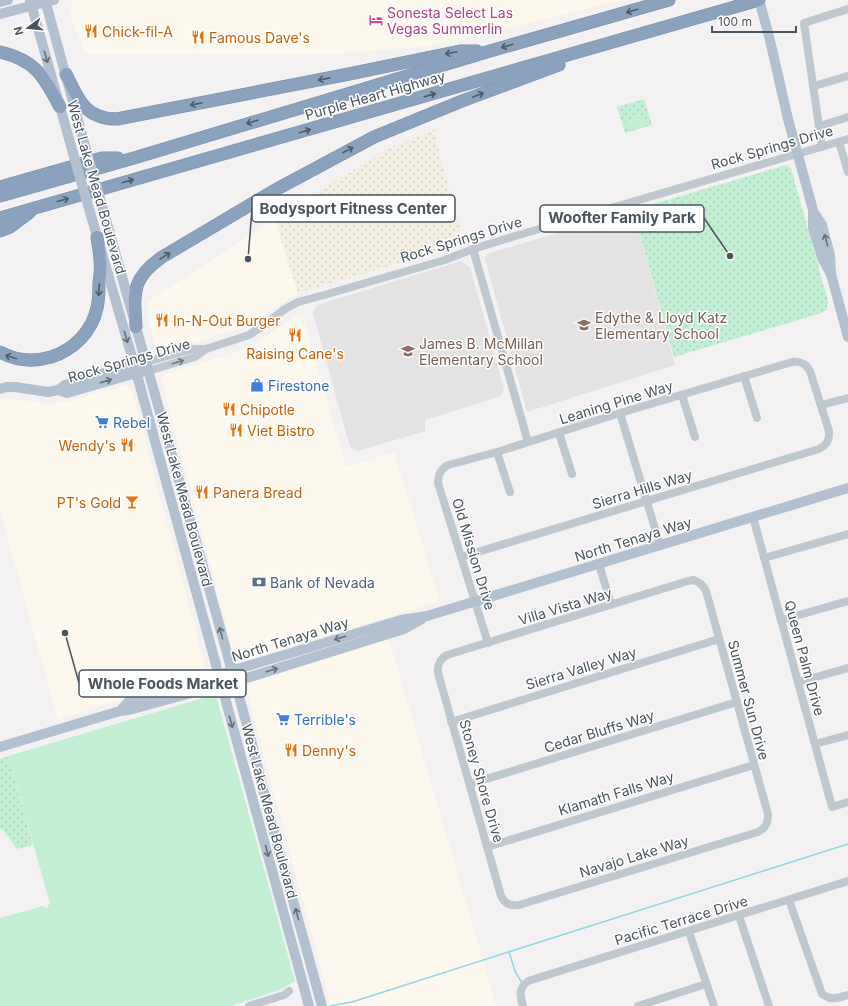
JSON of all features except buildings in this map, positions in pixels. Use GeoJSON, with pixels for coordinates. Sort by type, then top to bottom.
{"type":"FeatureCollection","features":[{"type":"Feature","properties":{"kind":"highway","name":"Purple Heart Highway"},"geometry":{"type":"LineString","coordinates":[[0,196],[134,158],[490,51],[669,0]]}},
{"type":"Feature","properties":{"kind":"highway","name":"Purple Heart Highway"},"geometry":{"type":"LineString","coordinates":[[0,218],[759,0]]}},
{"type":"Feature","properties":{"kind":"highway"},"geometry":{"type":"LineString","coordinates":[[136,327],[134,299],[138,282],[144,272],[169,253],[290,182],[374,137],[462,101],[559,66],[629,44],[706,15]]}},
{"type":"Feature","properties":{"kind":"highway"},"geometry":{"type":"LineString","coordinates":[[66,74],[80,101],[90,112],[102,118],[117,119],[460,51],[490,51]]}},
{"type":"Feature","properties":{"kind":"highway"},"geometry":{"type":"LineString","coordinates":[[0,52],[18,58],[36,69],[47,82],[60,107]]}},
{"type":"Feature","properties":{"kind":"highway"},"geometry":{"type":"LineString","coordinates":[[0,187],[102,158],[134,158]]}},
{"type":"Feature","properties":{"kind":"highway"},"geometry":{"type":"LineString","coordinates":[[0,230],[10,227],[35,207]]}},
{"type":"Feature","properties":{"kind":"highway"},"geometry":{"type":"LineString","coordinates":[[0,352],[8,356],[21,359],[41,359],[54,356],[66,350],[82,338],[93,321],[98,302],[100,262],[97,237]]}},
{"type":"Feature","properties":{"kind":"main road"},"geometry":{"type":"LineString","coordinates":[[0,2],[8,0]]}},
{"type":"Feature","properties":{"kind":"main road"},"geometry":{"type":"LineString","coordinates":[[759,0],[813,210],[822,225],[830,256],[831,274],[845,312],[848,337]]}},
{"type":"Feature","properties":{"kind":"main road"},"geometry":{"type":"LineString","coordinates":[[0,14],[30,3],[48,1]]}},
{"type":"Feature","properties":{"kind":"main road","name":"West Lake Mead Boulevard"},"geometry":{"type":"LineString","coordinates":[[48,1],[104,216],[189,515],[322,1006]]}},
{"type":"Feature","properties":{"kind":"main road","name":"West Lake Mead Boulevard"},"geometry":{"type":"LineString","coordinates":[[30,3],[135,368],[309,1006]]}},
{"type":"Feature","properties":{"kind":"main road","name":"Rock Springs Drive"},"geometry":{"type":"LineString","coordinates":[[0,389],[15,387],[48,392],[58,390],[65,385],[135,368],[147,367]]}},
{"type":"Feature","properties":{"kind":"main road"},"geometry":{"type":"LineString","coordinates":[[151,430],[161,446],[168,470],[170,473],[177,473]]}},
{"type":"Feature","properties":{"kind":"main road"},"geometry":{"type":"LineString","coordinates":[[164,477],[172,481],[177,499],[189,515]]}},
{"type":"Feature","properties":{"kind":"main road","name":"North Tenaya Way"},"geometry":{"type":"LineString","coordinates":[[0,747],[120,711],[128,702],[220,680],[401,620],[427,616],[475,602],[848,488]]}},
{"type":"Feature","properties":{"kind":"main road"},"geometry":{"type":"LineString","coordinates":[[175,517],[183,526],[190,547],[199,552]]}},
{"type":"Feature","properties":{"kind":"main road"},"geometry":{"type":"LineString","coordinates":[[186,555],[191,555],[193,557],[199,578],[214,606]]}},
{"type":"Feature","properties":{"kind":"main road","name":"North Tenaya Way"},"geometry":{"type":"LineString","coordinates":[[233,676],[343,648],[383,636],[404,629],[427,616]]}},
{"type":"Feature","properties":{"kind":"main road"},"geometry":{"type":"LineString","coordinates":[[383,636],[382,633],[384,631],[401,620]]}},
{"type":"Feature","properties":{"kind":"main road"},"geometry":{"type":"LineString","coordinates":[[343,648],[370,634],[372,629]]}},
{"type":"Feature","properties":{"kind":"main road"},"geometry":{"type":"LineString","coordinates":[[256,813],[268,810]]}},
{"type":"Feature","properties":{"kind":"main road"},"geometry":{"type":"LineString","coordinates":[[286,922],[297,941],[306,968],[311,974],[313,974]]}},
{"type":"Feature","properties":{"kind":"main road"},"geometry":{"type":"LineString","coordinates":[[304,988],[305,980],[307,979],[309,980],[317,1006]]}},
{"type":"Feature","properties":{"kind":"street"},"geometry":{"type":"LineString","coordinates":[[822,146],[804,23],[848,9]]}},
{"type":"Feature","properties":{"kind":"street"},"geometry":{"type":"LineString","coordinates":[[814,86],[848,76]]}},
{"type":"Feature","properties":{"kind":"street"},"geometry":{"type":"LineString","coordinates":[[820,126],[848,117]]}},
{"type":"Feature","properties":{"kind":"street","name":"Rock Springs Drive"},"geometry":{"type":"LineString","coordinates":[[147,367],[193,349],[206,349],[249,335],[285,309],[298,302],[445,260],[473,249],[848,139]]}},
{"type":"Feature","properties":{"kind":"street"},"geometry":{"type":"LineString","coordinates":[[839,142],[848,172]]}},
{"type":"Feature","properties":{"kind":"street"},"geometry":{"type":"LineString","coordinates":[[473,249],[528,442]]}},
{"type":"Feature","properties":{"kind":"street","name":"Leaning Pine Way"},"geometry":{"type":"LineString","coordinates":[[439,474],[443,468],[448,465],[497,452],[620,413],[792,362],[798,361],[807,366],[821,405]]}},
{"type":"Feature","properties":{"kind":"street"},"geometry":{"type":"LineString","coordinates":[[744,376],[757,418]]}},
{"type":"Feature","properties":{"kind":"street"},"geometry":{"type":"LineString","coordinates":[[682,395],[696,436]]}},
{"type":"Feature","properties":{"kind":"street"},"geometry":{"type":"LineString","coordinates":[[821,405],[848,398]]}},
{"type":"Feature","properties":{"kind":"street","name":"Sierra Hills Way"},"geometry":{"type":"LineString","coordinates":[[461,557],[824,447],[828,442],[829,432],[821,405]]}},
{"type":"Feature","properties":{"kind":"street"},"geometry":{"type":"LineString","coordinates":[[620,413],[660,545]]}},
{"type":"Feature","properties":{"kind":"street"},"geometry":{"type":"LineString","coordinates":[[559,433],[572,474]]}},
{"type":"Feature","properties":{"kind":"street"},"geometry":{"type":"LineString","coordinates":[[497,452],[510,492]]}},
{"type":"Feature","properties":{"kind":"street","name":"Old Mission Drive"},"geometry":{"type":"LineString","coordinates":[[439,474],[438,483],[488,643]]}},
{"type":"Feature","properties":{"kind":"street","name":"Queen Palm Drive"},"geometry":{"type":"LineString","coordinates":[[753,517],[832,807],[848,802]]}},
{"type":"Feature","properties":{"kind":"street"},"geometry":{"type":"LineString","coordinates":[[764,558],[848,534]]}},
{"type":"Feature","properties":{"kind":"street"},"geometry":{"type":"LineString","coordinates":[[599,564],[611,605]]}},
{"type":"Feature","properties":{"kind":"street","name":"Villa Vista Way"},"geometry":{"type":"LineString","coordinates":[[439,662],[447,655],[688,581],[694,580],[700,583]]}},
{"type":"Feature","properties":{"kind":"street","name":"Summer Sun Drive"},"geometry":{"type":"LineString","coordinates":[[700,583],[704,586],[706,591],[768,814],[766,826]]}},
{"type":"Feature","properties":{"kind":"street"},"geometry":{"type":"LineString","coordinates":[[781,620],[848,601]]}},
{"type":"Feature","properties":{"kind":"street","name":"Sierra Valley Way"},"geometry":{"type":"LineString","coordinates":[[451,722],[719,639]]}},
{"type":"Feature","properties":{"kind":"street","name":"Stoney Shore Drive"},"geometry":{"type":"LineString","coordinates":[[439,662],[437,668],[451,722],[501,896],[508,904]]}},
{"type":"Feature","properties":{"kind":"street"},"geometry":{"type":"LineString","coordinates":[[798,682],[848,668]]}},
{"type":"Feature","properties":{"kind":"street","name":"Cedar Bluffs Way"},"geometry":{"type":"LineString","coordinates":[[470,784],[737,702]]}},
{"type":"Feature","properties":{"kind":"street"},"geometry":{"type":"LineString","coordinates":[[815,744],[848,735]]}},
{"type":"Feature","properties":{"kind":"street","name":"Klamath Falls Way"},"geometry":{"type":"LineString","coordinates":[[487,847],[754,765]]}},
{"type":"Feature","properties":{"kind":"street","name":"Navajo Lake Way"},"geometry":{"type":"LineString","coordinates":[[508,904],[519,906],[758,832],[766,826]]}},
{"type":"Feature","properties":{"kind":"street","name":"Pacific Terrace Drive"},"geometry":{"type":"LineString","coordinates":[[523,1006],[520,991],[523,985],[528,981],[689,932],[848,881]]}},
{"type":"Feature","properties":{"kind":"street"},"geometry":{"type":"LineString","coordinates":[[789,900],[822,994],[832,999],[848,995]]}},
{"type":"Feature","properties":{"kind":"street"},"geometry":{"type":"LineString","coordinates":[[739,916],[769,1006]]}},
{"type":"Feature","properties":{"kind":"street"},"geometry":{"type":"LineString","coordinates":[[689,932],[714,1006]]}},
{"type":"Feature","properties":{"kind":"street"},"geometry":{"type":"LineString","coordinates":[[638,1006],[706,984]]}},
{"type":"Feature","properties":{"kind":"street"},"geometry":{"type":"LineString","coordinates":[[249,1006],[289,992]]}},
{"type":"Feature","properties":{"kind":"shaded area"},"geometry":{"type":"Polygon","coordinates":[[[75,0],[622,0],[512,28],[430,46],[334,54],[85,54],[70,12],[71,5],[75,0]]]}},
{"type":"Feature","properties":{"kind":"shaded area","name":"Edythe & Lloyd Katz Elementary School"},"geometry":{"type":"Polygon","coordinates":[[[633,210],[675,365],[527,412],[485,258],[487,254],[633,210]]]}},
{"type":"Feature","properties":{"kind":"shaded area"},"geometry":{"type":"Polygon","coordinates":[[[275,219],[298,293],[265,314],[252,325],[199,341],[161,350],[155,347],[147,315],[148,301],[275,219]]]}},
{"type":"Feature","properties":{"kind":"shaded area","name":"James B. McMillan Elementary School"},"geometry":{"type":"Polygon","coordinates":[[[461,261],[470,267],[504,389],[502,395],[425,420],[425,431],[358,451],[350,447],[313,313],[317,305],[461,261]]]}},
{"type":"Feature","properties":{"kind":"shaded area"},"geometry":{"type":"Polygon","coordinates":[[[298,314],[303,316],[346,467],[394,452],[440,601],[241,662],[235,659],[161,378],[167,373],[241,351],[258,343],[278,327],[298,314]]]}},
{"type":"Feature","properties":{"kind":"shaded area"},"geometry":{"type":"Polygon","coordinates":[[[125,385],[131,387],[205,665],[204,671],[200,674],[58,720],[0,511],[0,399],[5,398],[52,404],[70,401],[125,385]]]}},
{"type":"Feature","properties":{"kind":"shaded area"},"geometry":{"type":"Polygon","coordinates":[[[389,639],[496,1006],[331,1006],[247,693],[248,686],[254,681],[389,639]]]}},
{"type":"Feature","properties":{"kind":"sand"},"geometry":{"type":"Polygon","coordinates":[[[438,128],[434,134],[464,243],[298,293],[275,219],[386,150],[438,128]]]}},
{"type":"Feature","properties":{"kind":"green space"},"geometry":{"type":"Polygon","coordinates":[[[644,99],[652,125],[625,133],[617,107],[644,99]]]}},
{"type":"Feature","properties":{"kind":"green space"},"geometry":{"type":"Polygon","coordinates":[[[645,115],[647,124],[628,129],[626,121],[645,115]]]}},
{"type":"Feature","properties":{"kind":"green space"},"geometry":{"type":"Polygon","coordinates":[[[786,165],[791,168],[828,301],[827,309],[822,313],[674,357],[633,210],[786,165]]]}},
{"type":"Feature","properties":{"kind":"green space"},"geometry":{"type":"Polygon","coordinates":[[[214,696],[217,699],[295,981],[282,989],[232,1006],[0,1006],[0,918],[43,906],[47,908],[50,903],[8,756],[214,696]]]}},
{"type":"Feature","properties":{"kind":"green space"},"geometry":{"type":"Polygon","coordinates":[[[8,756],[33,845],[17,849],[3,830],[0,829],[0,759],[8,756]]]}},
{"type":"Feature","properties":{"kind":"waterway"},"geometry":{"type":"LineString","coordinates":[[330,1006],[352,1002],[848,844]]}},
{"type":"Feature","properties":{"kind":"waterway"},"geometry":{"type":"LineString","coordinates":[[509,952],[515,971],[522,983]]}},
{"type":"Feature","properties":{"kind":"place","name":"Sonesta Select Las Vegas Summerlin"},"geometry":{"type":"Point","coordinates":[376,20]}},
{"type":"Feature","properties":{"kind":"place","name":"Chick-fil-A"},"geometry":{"type":"Point","coordinates":[91,31]}},
{"type":"Feature","properties":{"kind":"place","name":"Famous Dave's"},"geometry":{"type":"Point","coordinates":[198,37]}},
{"type":"Feature","properties":{"kind":"place","name":"Woofter Family Park"},"geometry":{"type":"Point","coordinates":[730,256]}},
{"type":"Feature","properties":{"kind":"place","name":"Bodysport Fitness Center"},"geometry":{"type":"Point","coordinates":[248,259]}},
{"type":"Feature","properties":{"kind":"place","name":"In-N-Out Burger"},"geometry":{"type":"Point","coordinates":[162,320]}},
{"type":"Feature","properties":{"kind":"place","name":"Edythe & Lloyd Katz Elementary School"},"geometry":{"type":"Point","coordinates":[584,325]}},
{"type":"Feature","properties":{"kind":"place","name":"Raising Cane's"},"geometry":{"type":"Point","coordinates":[295,335]}},
{"type":"Feature","properties":{"kind":"place","name":"James B. McMillan Elementary School"},"geometry":{"type":"Point","coordinates":[408,351]}},
{"type":"Feature","properties":{"kind":"place","name":"Firestone"},"geometry":{"type":"Point","coordinates":[257,385]}},
{"type":"Feature","properties":{"kind":"place","name":"Chipotle"},"geometry":{"type":"Point","coordinates":[229,409]}},
{"type":"Feature","properties":{"kind":"place","name":"Rebel"},"geometry":{"type":"Point","coordinates":[102,422]}},
{"type":"Feature","properties":{"kind":"place","name":"Viet Bistro"},"geometry":{"type":"Point","coordinates":[236,430]}},
{"type":"Feature","properties":{"kind":"place","name":"Wendy's"},"geometry":{"type":"Point","coordinates":[127,445]}},
{"type":"Feature","properties":{"kind":"place","name":"Panera Bread"},"geometry":{"type":"Point","coordinates":[202,492]}},
{"type":"Feature","properties":{"kind":"place","name":"PT's Gold"},"geometry":{"type":"Point","coordinates":[132,502]}},
{"type":"Feature","properties":{"kind":"place","name":"Bank of Nevada"},"geometry":{"type":"Point","coordinates":[259,582]}},
{"type":"Feature","properties":{"kind":"place","name":"Whole Foods Market"},"geometry":{"type":"Point","coordinates":[65,633]}},
{"type":"Feature","properties":{"kind":"place","name":"Terrible's"},"geometry":{"type":"Point","coordinates":[283,719]}},
{"type":"Feature","properties":{"kind":"place","name":"Denny's"},"geometry":{"type":"Point","coordinates":[291,750]}}]}
